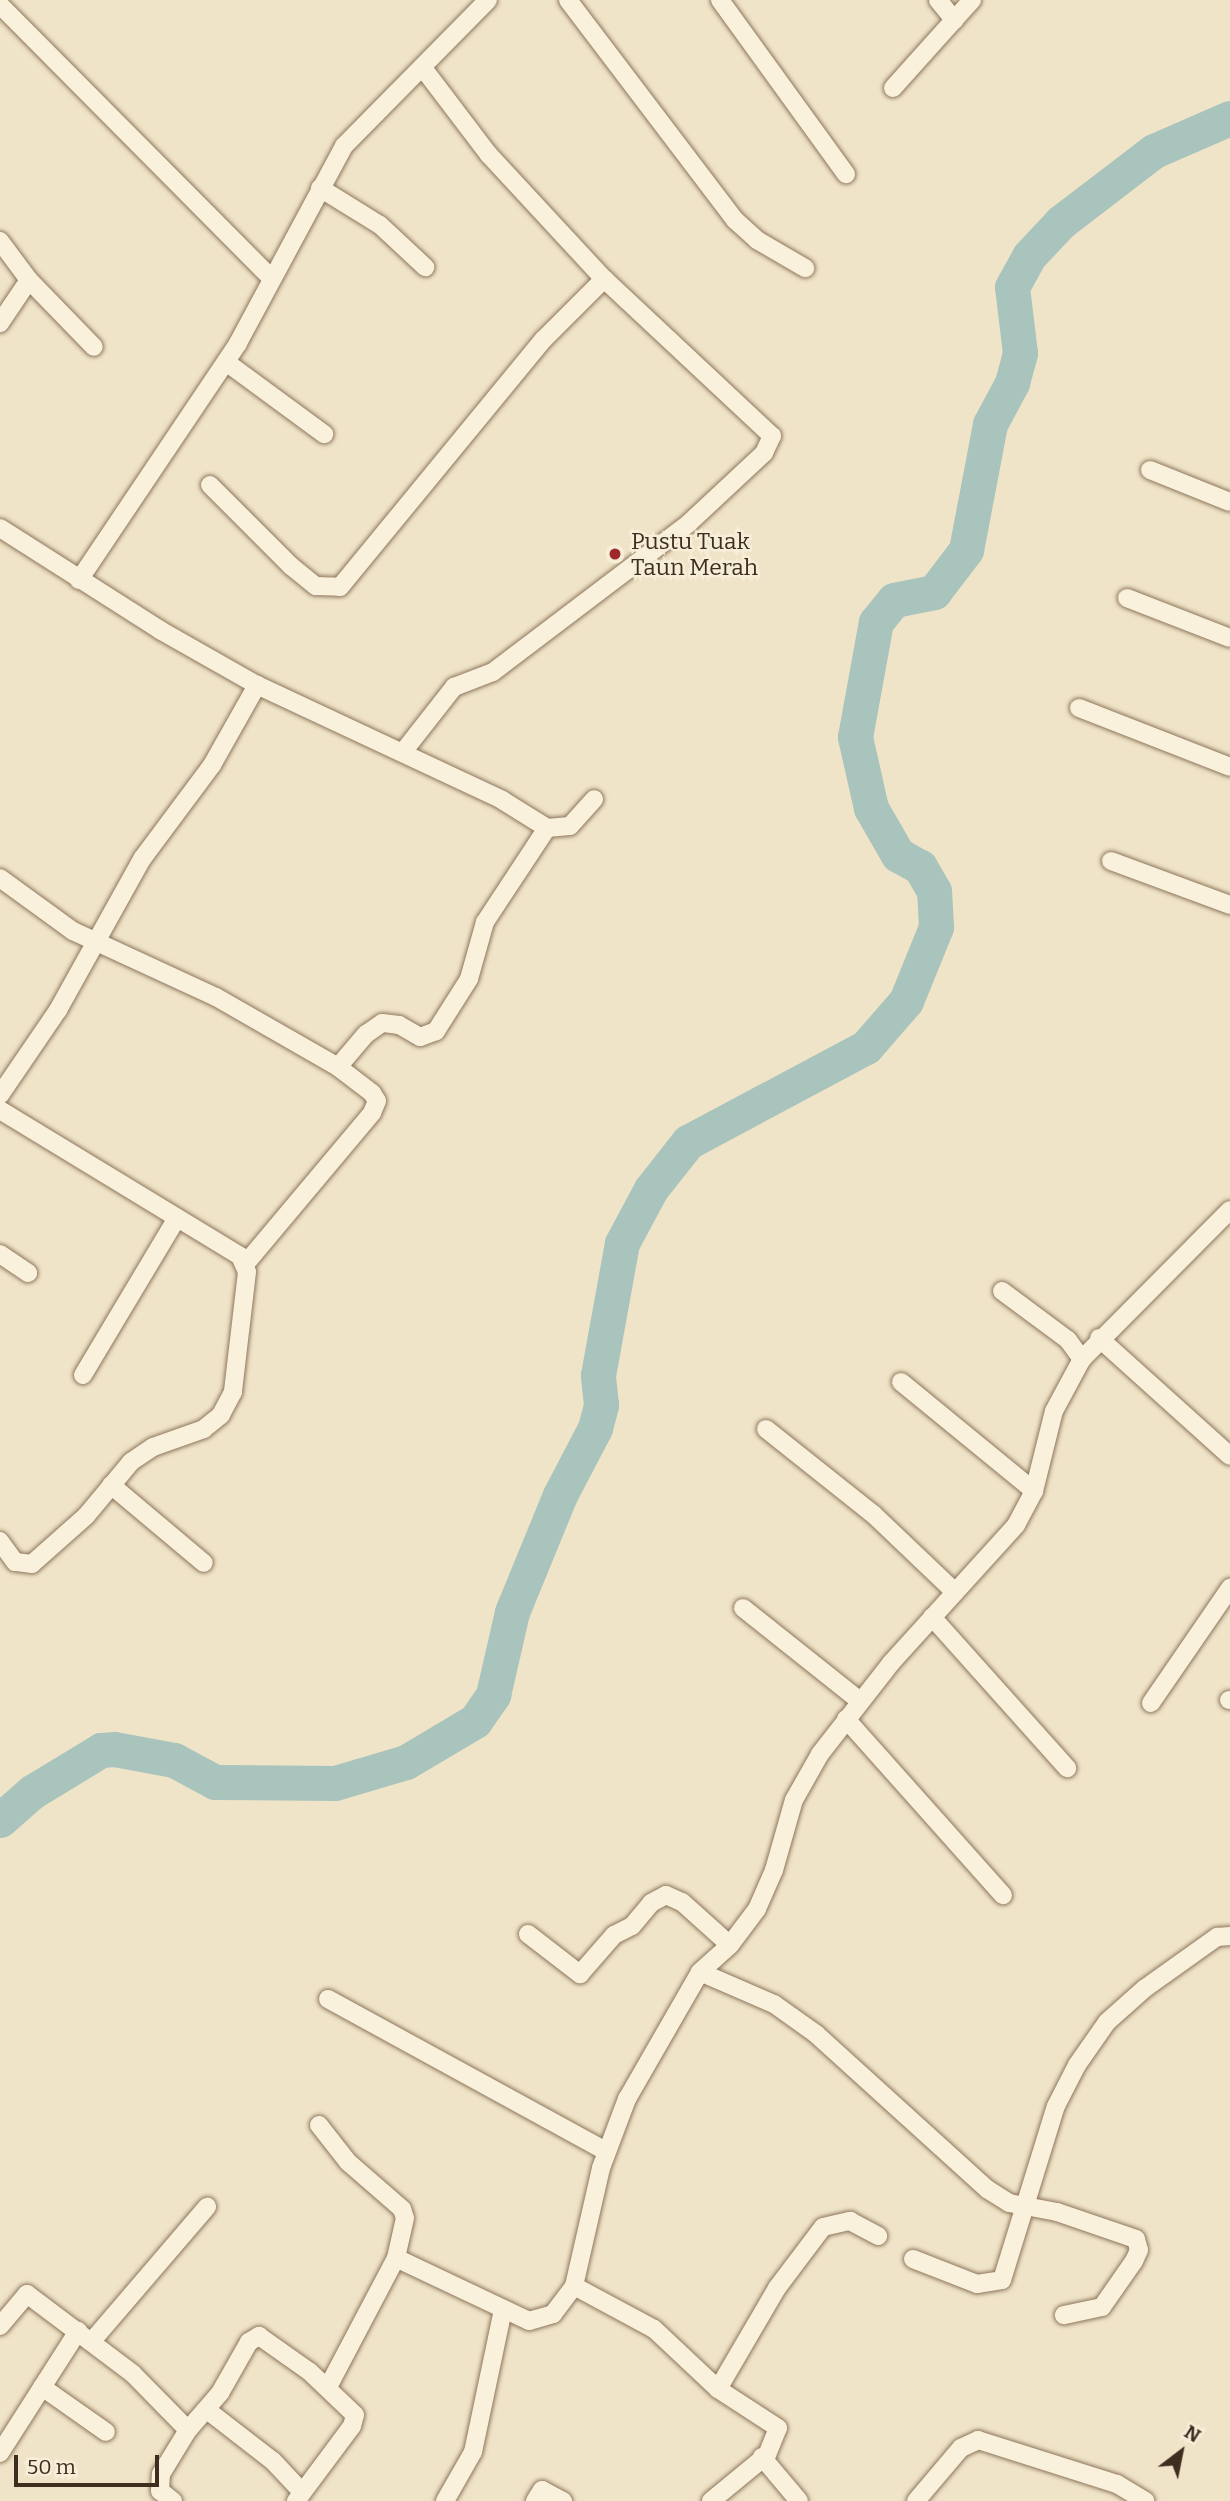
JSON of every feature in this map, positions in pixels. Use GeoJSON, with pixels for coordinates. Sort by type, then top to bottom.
{"type":"FeatureCollection","features":[{"type":"Feature","properties":{"kind":"street"},"geometry":{"type":"LineString","coordinates":[[79,580],[226,362],[320,188],[362,125],[423,68],[488,0]]}},
{"type":"Feature","properties":{"kind":"street"},"geometry":{"type":"LineString","coordinates":[[568,0],[735,220],[757,240],[805,268]]}},
{"type":"Feature","properties":{"kind":"street"},"geometry":{"type":"LineString","coordinates":[[720,0],[845,174]]}},
{"type":"Feature","properties":{"kind":"street"},"geometry":{"type":"LineString","coordinates":[[938,0],[954,20]]}},
{"type":"Feature","properties":{"kind":"street"},"geometry":{"type":"LineString","coordinates":[[893,88],[972,0]]}},
{"type":"Feature","properties":{"kind":"street"},"geometry":{"type":"LineString","coordinates":[[0,5],[271,278]]}},
{"type":"Feature","properties":{"kind":"street"},"geometry":{"type":"LineString","coordinates":[[402,752],[454,687],[493,673],[689,523],[764,453],[771,438],[769,429],[604,279],[489,155],[423,68]]}},
{"type":"Feature","properties":{"kind":"street"},"geometry":{"type":"LineString","coordinates":[[320,188],[380,225],[425,267]]}},
{"type":"Feature","properties":{"kind":"street"},"geometry":{"type":"LineString","coordinates":[[0,241],[29,280],[94,346]]}},
{"type":"Feature","properties":{"kind":"street"},"geometry":{"type":"LineString","coordinates":[[210,485],[290,566],[316,586],[340,587],[544,339],[604,279]]}},
{"type":"Feature","properties":{"kind":"street"},"geometry":{"type":"LineString","coordinates":[[0,323],[29,280]]}},
{"type":"Feature","properties":{"kind":"street"},"geometry":{"type":"LineString","coordinates":[[226,362],[324,433]]}},
{"type":"Feature","properties":{"kind":"street"},"geometry":{"type":"LineString","coordinates":[[1150,470],[1230,502]]}},
{"type":"Feature","properties":{"kind":"street"},"geometry":{"type":"LineString","coordinates":[[0,528],[79,580],[257,685],[402,752],[547,828],[560,830],[569,826],[594,799]]}},
{"type":"Feature","properties":{"kind":"street"},"geometry":{"type":"LineString","coordinates":[[1127,598],[1230,638]]}},
{"type":"Feature","properties":{"kind":"street"},"geometry":{"type":"LineString","coordinates":[[0,1095],[31,1053],[142,859],[212,765],[257,685]]}},
{"type":"Feature","properties":{"kind":"street"},"geometry":{"type":"LineString","coordinates":[[1079,708],[1230,766]]}},
{"type":"Feature","properties":{"kind":"street"},"geometry":{"type":"LineString","coordinates":[[338,1067],[366,1034],[382,1023],[399,1025],[420,1037],[436,1031],[470,979],[485,922],[547,828]]}},
{"type":"Feature","properties":{"kind":"street"},"geometry":{"type":"LineString","coordinates":[[1111,860],[1230,905]]}},
{"type":"Feature","properties":{"kind":"street"},"geometry":{"type":"LineString","coordinates":[[0,878],[96,943],[216,997],[338,1067],[372,1093],[377,1101],[372,1113],[247,1262],[233,1392],[221,1415],[204,1429],[142,1454],[111,1485],[86,1516],[32,1564],[20,1566],[0,1541]]}},
{"type":"Feature","properties":{"kind":"street"},"geometry":{"type":"LineString","coordinates":[[0,1110],[247,1262]]}},
{"type":"Feature","properties":{"kind":"street"},"geometry":{"type":"LineString","coordinates":[[396,2258],[529,2321],[547,2318],[574,2286],[606,2151],[639,2072],[699,1972],[730,1945],[767,1887],[803,1781],[860,1701],[1016,1525],[1034,1491],[1054,1411],[1082,1359],[1099,1338],[1230,1210]]}},
{"type":"Feature","properties":{"kind":"street"},"geometry":{"type":"LineString","coordinates":[[83,1375],[177,1218]]}},
{"type":"Feature","properties":{"kind":"street"},"geometry":{"type":"LineString","coordinates":[[0,1254],[28,1273]]}},
{"type":"Feature","properties":{"kind":"street"},"geometry":{"type":"LineString","coordinates":[[1002,1291],[1068,1340],[1082,1359]]}},
{"type":"Feature","properties":{"kind":"street"},"geometry":{"type":"LineString","coordinates":[[1099,1338],[1230,1456]]}},
{"type":"Feature","properties":{"kind":"street"},"geometry":{"type":"LineString","coordinates":[[901,1382],[1034,1491]]}},
{"type":"Feature","properties":{"kind":"street"},"geometry":{"type":"LineString","coordinates":[[766,1429],[873,1514],[955,1592]]}},
{"type":"Feature","properties":{"kind":"street"},"geometry":{"type":"LineString","coordinates":[[111,1485],[204,1563]]}},
{"type":"Feature","properties":{"kind":"street"},"geometry":{"type":"LineString","coordinates":[[1151,1703],[1230,1588]]}},
{"type":"Feature","properties":{"kind":"street"},"geometry":{"type":"LineString","coordinates":[[743,1608],[860,1701]]}},
{"type":"Feature","properties":{"kind":"street"},"geometry":{"type":"LineString","coordinates":[[932,1617],[1067,1768]]}},
{"type":"Feature","properties":{"kind":"street"},"geometry":{"type":"LineString","coordinates":[[846,1720],[1003,1895]]}},
{"type":"Feature","properties":{"kind":"street"},"geometry":{"type":"LineString","coordinates":[[528,1934],[580,1973],[614,1935],[632,1926],[651,1903],[666,1895],[682,1902],[730,1945]]}},
{"type":"Feature","properties":{"kind":"street"},"geometry":{"type":"LineString","coordinates":[[913,2259],[977,2284],[996,2284],[1005,2275],[1027,2208],[1028,2189],[1061,2095],[1107,2022],[1144,1989],[1217,1937],[1230,1936]]}},
{"type":"Feature","properties":{"kind":"street"},"geometry":{"type":"LineString","coordinates":[[699,1972],[774,2004],[816,2034],[987,2189],[1027,2208],[1057,2212],[1131,2236],[1139,2243],[1134,2261],[1102,2307],[1064,2315]]}},
{"type":"Feature","properties":{"kind":"street"},"geometry":{"type":"LineString","coordinates":[[328,1999],[606,2151]]}},
{"type":"Feature","properties":{"kind":"street"},"geometry":{"type":"LineString","coordinates":[[318,2125],[348,2162],[402,2209],[405,2218],[396,2258],[328,2387]]}},
{"type":"Feature","properties":{"kind":"street"},"geometry":{"type":"LineString","coordinates":[[0,2453],[42,2387],[85,2336],[207,2207]]}},
{"type":"Feature","properties":{"kind":"street"},"geometry":{"type":"LineString","coordinates":[[718,2389],[777,2288],[822,2227],[850,2221],[878,2236]]}},
{"type":"Feature","properties":{"kind":"street"},"geometry":{"type":"LineString","coordinates":[[574,2286],[653,2329],[718,2389],[778,2428],[772,2448],[711,2501]]}},
{"type":"Feature","properties":{"kind":"street"},"geometry":{"type":"LineString","coordinates":[[0,2326],[27,2294],[85,2336],[188,2430]]}},
{"type":"Feature","properties":{"kind":"street"},"geometry":{"type":"LineString","coordinates":[[444,2501],[473,2452],[503,2310]]}},
{"type":"Feature","properties":{"kind":"street"},"geometry":{"type":"LineString","coordinates":[[173,2501],[157,2484],[188,2430],[207,2410],[254,2336],[265,2337],[328,2387],[352,2410],[354,2421],[299,2496],[273,2461],[207,2410]]}},
{"type":"Feature","properties":{"kind":"street"},"geometry":{"type":"LineString","coordinates":[[42,2387],[106,2432]]}},
{"type":"Feature","properties":{"kind":"street"},"geometry":{"type":"LineString","coordinates":[[916,2501],[961,2448],[978,2440],[1117,2484],[1145,2501]]}},
{"type":"Feature","properties":{"kind":"street"},"geometry":{"type":"LineString","coordinates":[[762,2457],[799,2501]]}},
{"type":"Feature","properties":{"kind":"street"},"geometry":{"type":"LineString","coordinates":[[535,2501],[542,2490],[564,2501]]}},
{"type":"Feature","properties":{"kind":"waterway"},"geometry":{"type":"LineString","coordinates":[[0,1820],[32,1792],[101,1750],[114,1749],[174,1760],[215,1782],[335,1783],[406,1762],[475,1721],[493,1695],[512,1612],[560,1495],[595,1428],[601,1405],[598,1375],[622,1243],[651,1189],[688,1142],[866,1047],[906,1001],[936,927],[934,891],[920,867],[898,855],[871,808],[855,737],[876,622],[894,600],[934,592],[966,550],[990,424],[1012,383],[1020,353],[1012,287],[1029,256],[1061,222],[1154,151],[1230,118]]}},
{"type":"Feature","properties":{"kind":"place","name":"Pustu Tuak Taun Merah"},"geometry":{"type":"Point","coordinates":[615,554]}}]}
